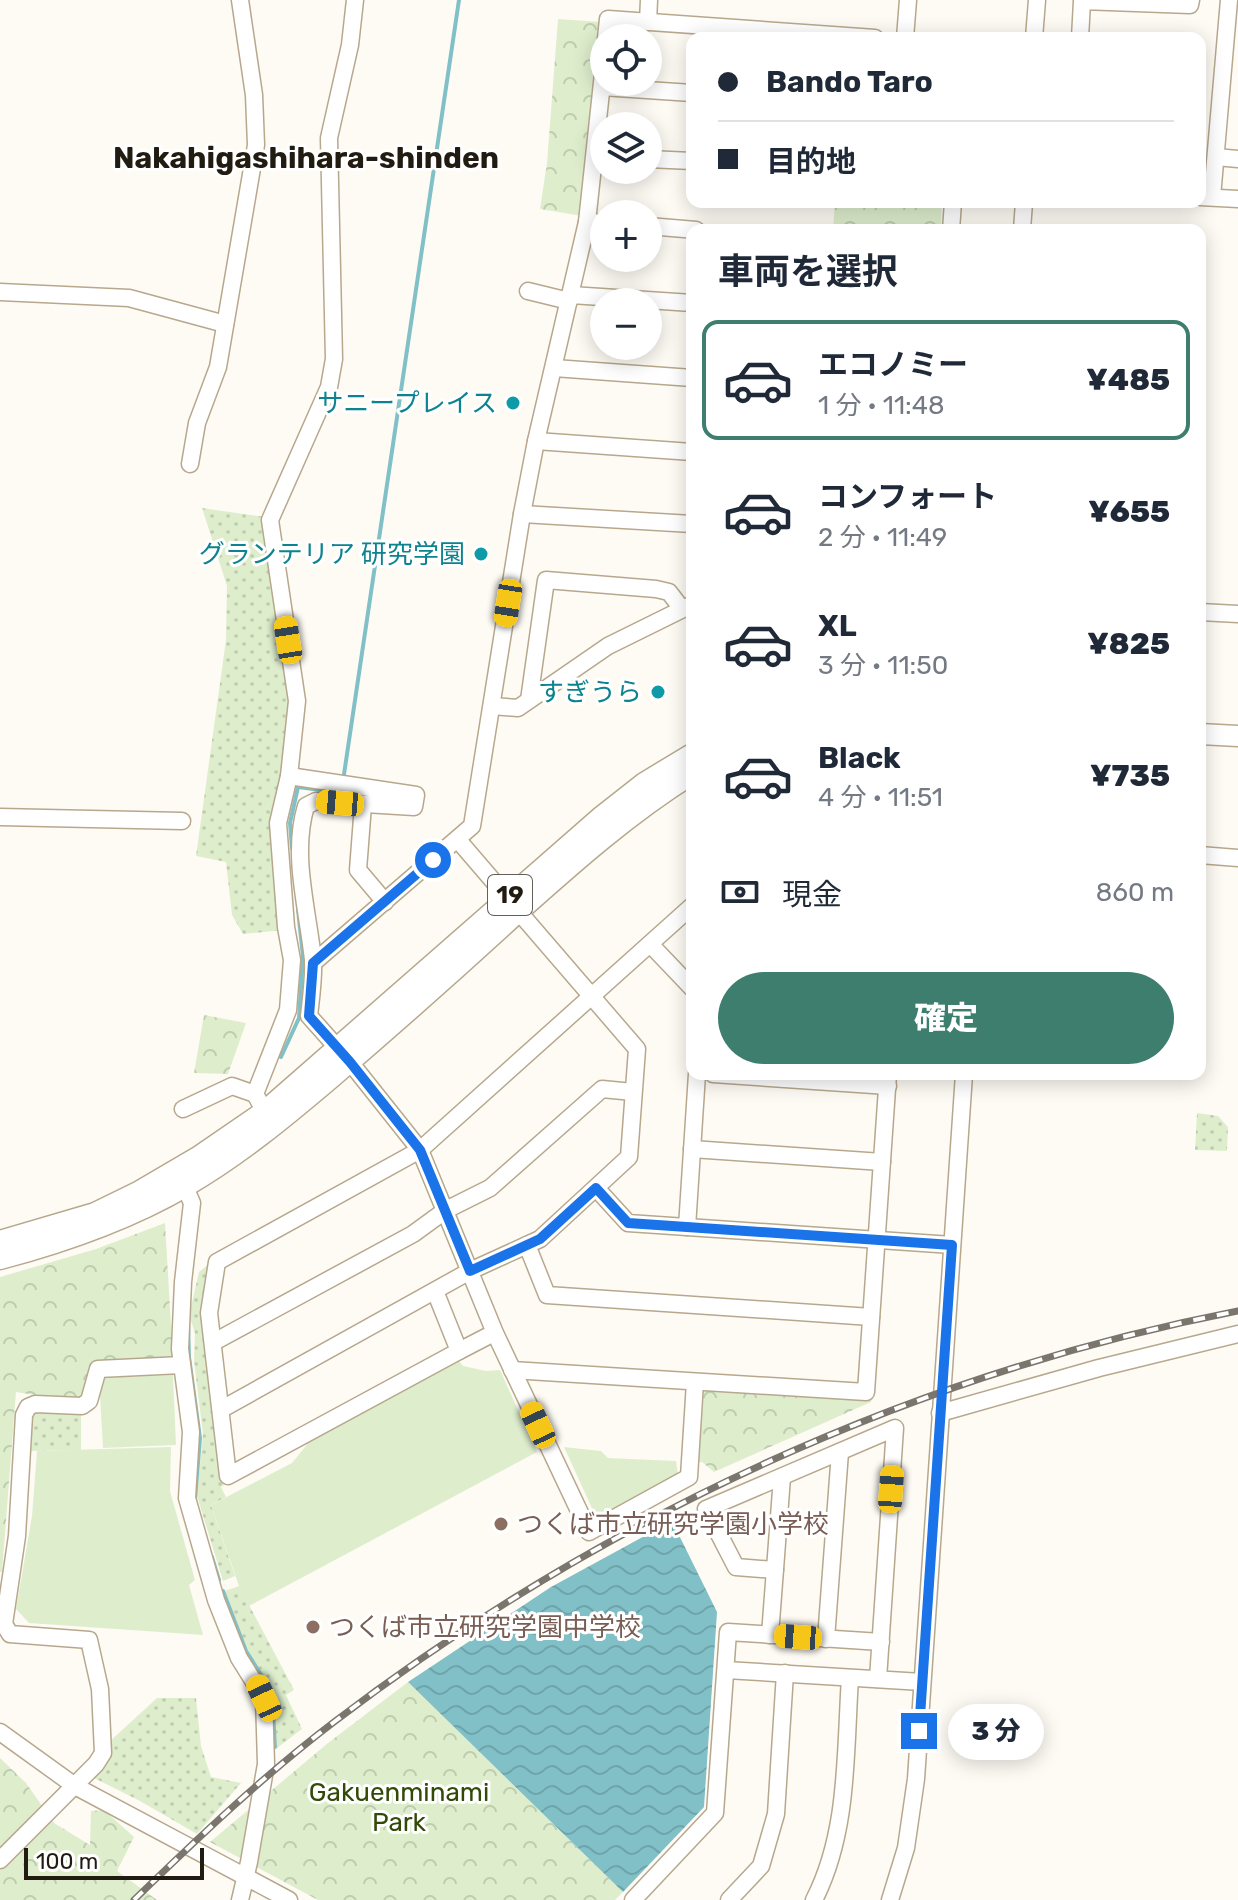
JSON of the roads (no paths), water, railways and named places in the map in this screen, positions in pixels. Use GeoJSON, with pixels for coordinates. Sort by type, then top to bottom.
{"type":"FeatureCollection","features":[{"type":"Feature","properties":{"kind":"main road"},"geometry":{"type":"LineString","coordinates":[[1206,734],[1238,736]]}},
{"type":"Feature","properties":{"kind":"main road","name":"19"},"geometry":{"type":"LineString","coordinates":[[0,1259],[49,1246],[97,1228],[185,1187],[267,1131],[344,1055],[644,783],[686,758]]}},
{"type":"Feature","properties":{"kind":"main road","name":"19"},"geometry":{"type":"LineString","coordinates":[[513,905],[653,798],[686,778]]}},
{"type":"Feature","properties":{"kind":"main road","name":"19"},"geometry":{"type":"LineString","coordinates":[[0,1241],[95,1213],[140,1191],[198,1157],[260,1102],[344,1055]]}},
{"type":"Feature","properties":{"kind":"street"},"geometry":{"type":"LineString","coordinates":[[190,464],[197,423],[218,367],[256,145],[254,95],[240,0]]}},
{"type":"Feature","properties":{"kind":"street"},"geometry":{"type":"LineString","coordinates":[[183,1109],[232,1086],[260,1102],[288,1010],[292,960],[286,927],[278,823],[289,776],[297,701],[270,520],[329,387],[334,359],[329,138],[350,45],[355,0]]}},
{"type":"Feature","properties":{"kind":"street"},"geometry":{"type":"LineString","coordinates":[[648,22],[649,0]]}},
{"type":"Feature","properties":{"kind":"street"},"geometry":{"type":"LineString","coordinates":[[905,32],[908,0]]}},
{"type":"Feature","properties":{"kind":"street"},"geometry":{"type":"LineString","coordinates":[[1034,32],[1037,0]]}},
{"type":"Feature","properties":{"kind":"street"},"geometry":{"type":"LineString","coordinates":[[1080,32],[1082,1],[1190,5],[1191,0]]}},
{"type":"Feature","properties":{"kind":"street"},"geometry":{"type":"LineString","coordinates":[[1229,0],[1232,45],[1216,157],[1206,197],[1238,199]]}},
{"type":"Feature","properties":{"kind":"street"},"geometry":{"type":"LineString","coordinates":[[607,24],[608,19],[790,32]]}},
{"type":"Feature","properties":{"kind":"street"},"geometry":{"type":"LineString","coordinates":[[662,91],[686,93]]}},
{"type":"Feature","properties":{"kind":"street"},"geometry":{"type":"LineString","coordinates":[[1216,157],[1238,159]]}},
{"type":"Feature","properties":{"kind":"street"},"geometry":{"type":"LineString","coordinates":[[662,160],[686,161]]}},
{"type":"Feature","properties":{"kind":"street"},"geometry":{"type":"LineString","coordinates":[[662,227],[686,229]]}},
{"type":"Feature","properties":{"kind":"street"},"geometry":{"type":"LineString","coordinates":[[313,963],[472,826],[536,441],[570,298],[590,240]]}},
{"type":"Feature","properties":{"kind":"street"},"geometry":{"type":"LineString","coordinates":[[0,292],[129,298],[225,324]]}},
{"type":"Feature","properties":{"kind":"street"},"geometry":{"type":"LineString","coordinates":[[532,296],[686,303]]}},
{"type":"Feature","properties":{"kind":"street"},"geometry":{"type":"LineString","coordinates":[[554,368],[686,378]]}},
{"type":"Feature","properties":{"kind":"street"},"geometry":{"type":"LineString","coordinates":[[536,441],[686,452]]}},
{"type":"Feature","properties":{"kind":"street"},"geometry":{"type":"LineString","coordinates":[[522,514],[686,524]]}},
{"type":"Feature","properties":{"kind":"street"},"geometry":{"type":"LineString","coordinates":[[529,700],[546,580],[656,589],[669,592],[686,606]]}},
{"type":"Feature","properties":{"kind":"street"},"geometry":{"type":"LineString","coordinates":[[492,706],[518,708],[608,646],[686,607]]}},
{"type":"Feature","properties":{"kind":"street"},"geometry":{"type":"LineString","coordinates":[[1206,612],[1238,614]]}},
{"type":"Feature","properties":{"kind":"street"},"geometry":{"type":"LineString","coordinates":[[289,776],[416,795],[414,807],[316,801],[306,806],[299,828],[304,902],[313,963],[309,1016],[420,1150],[512,1370],[589,1532],[689,1477],[695,1382]]}},
{"type":"Feature","properties":{"kind":"street"},"geometry":{"type":"LineString","coordinates":[[363,805],[358,870],[385,902]]}},
{"type":"Feature","properties":{"kind":"street"},"geometry":{"type":"LineString","coordinates":[[0,817],[182,821]]}},
{"type":"Feature","properties":{"kind":"street"},"geometry":{"type":"LineString","coordinates":[[222,1409],[470,1271],[540,1239],[629,1157],[637,1049],[458,840]]}},
{"type":"Feature","properties":{"kind":"street"},"geometry":{"type":"LineString","coordinates":[[1206,855],[1238,858]]}},
{"type":"Feature","properties":{"kind":"street"},"geometry":{"type":"LineString","coordinates":[[488,1336],[228,1476],[209,1313],[217,1262],[420,1150],[686,911]]}},
{"type":"Feature","properties":{"kind":"street"},"geometry":{"type":"LineString","coordinates":[[650,944],[686,982]]}},
{"type":"Feature","properties":{"kind":"street"},"geometry":{"type":"LineString","coordinates":[[687,1227],[697,1080]]}},
{"type":"Feature","properties":{"kind":"street"},"geometry":{"type":"LineString","coordinates":[[512,1370],[866,1392],[888,1080]]}},
{"type":"Feature","properties":{"kind":"street"},"geometry":{"type":"LineString","coordinates":[[890,1900],[906,1848],[916,1779],[964,1080]]}},
{"type":"Feature","properties":{"kind":"street"},"geometry":{"type":"LineString","coordinates":[[214,1342],[413,1234],[446,1210],[490,1188],[602,1089],[633,1092]]}},
{"type":"Feature","properties":{"kind":"street"},"geometry":{"type":"LineString","coordinates":[[692,1149],[882,1162]]}},
{"type":"Feature","properties":{"kind":"street"},"geometry":{"type":"LineString","coordinates":[[185,1187],[192,1203],[183,1282],[182,1365],[191,1432],[187,1498],[216,1600],[239,1658],[264,1698],[266,1764],[240,1900]]}},
{"type":"Feature","properties":{"kind":"street"},"geometry":{"type":"LineString","coordinates":[[596,1188],[628,1223],[952,1245]]}},
{"type":"Feature","properties":{"kind":"street"},"geometry":{"type":"LineString","coordinates":[[527,1245],[547,1295],[871,1317]]}},
{"type":"Feature","properties":{"kind":"street"},"geometry":{"type":"LineString","coordinates":[[435,1291],[459,1351]]}},
{"type":"Feature","properties":{"kind":"street"},"geometry":{"type":"LineString","coordinates":[[940,1413],[1099,1368],[1238,1334]]}},
{"type":"Feature","properties":{"kind":"street"},"geometry":{"type":"LineString","coordinates":[[0,1860],[75,1786],[103,1753],[100,1689],[89,1640],[10,1634],[4,1624],[17,1536],[24,1415],[28,1407],[35,1404],[82,1406],[89,1401],[98,1369],[182,1365]]}},
{"type":"Feature","properties":{"kind":"street"},"geometry":{"type":"LineString","coordinates":[[775,1570],[736,1567],[706,1509],[895,1428],[878,1679]]}},
{"type":"Feature","properties":{"kind":"street"},"geometry":{"type":"LineString","coordinates":[[826,1639],[840,1452]]}},
{"type":"Feature","properties":{"kind":"street"},"geometry":{"type":"LineString","coordinates":[[770,1635],[782,1477]]}},
{"type":"Feature","properties":{"kind":"street"},"geometry":{"type":"LineString","coordinates":[[633,1900],[715,1813],[728,1632],[881,1642]]}},
{"type":"Feature","properties":{"kind":"street"},"geometry":{"type":"LineString","coordinates":[[726,1670],[922,1682]]}},
{"type":"Feature","properties":{"kind":"street"},"geometry":{"type":"LineString","coordinates":[[729,1900],[761,1866],[776,1814],[785,1673]]}},
{"type":"Feature","properties":{"kind":"street"},"geometry":{"type":"LineString","coordinates":[[814,1900],[823,1884],[841,1816],[850,1678]]}},
{"type":"Feature","properties":{"kind":"street"},"geometry":{"type":"LineString","coordinates":[[0,1732],[75,1786],[289,1900]]}},
{"type":"Feature","properties":{"kind":"water"},"geometry":{"type":"Polygon","coordinates":[[[672,1521],[717,1612],[704,1807],[623,1892],[408,1682],[551,1587],[672,1521]]]}},
{"type":"Feature","properties":{"kind":"waterway"},"geometry":{"type":"LineString","coordinates":[[343,781],[459,0]]}},
{"type":"Feature","properties":{"kind":"waterway"},"geometry":{"type":"LineString","coordinates":[[292,848],[290,823],[298,787],[337,792],[342,789]]}},
{"type":"Feature","properties":{"kind":"waterway"},"geometry":{"type":"LineString","coordinates":[[281,1057],[299,1018],[303,956],[298,909]]}},
{"type":"Feature","properties":{"kind":"waterway"},"geometry":{"type":"LineString","coordinates":[[188,1321],[189,1357],[200,1438],[195,1499]]}},
{"type":"Feature","properties":{"kind":"waterway"},"geometry":{"type":"LineString","coordinates":[[212,1557],[219,1580]]}},
{"type":"Feature","properties":{"kind":"waterway"},"geometry":{"type":"LineString","coordinates":[[223,1591],[246,1651],[272,1692],[275,1747]]}},
{"type":"Feature","properties":{"kind":"railway"},"geometry":{"type":"LineString","coordinates":[[134,1900],[256,1786],[334,1722],[436,1649],[542,1581],[651,1520],[763,1464],[878,1416],[996,1374],[1116,1339],[1238,1311]]}},
{"type":"Feature","properties":{"kind":"place","name":"サニープレイス"},"geometry":{"type":"Point","coordinates":[513,403]}},
{"type":"Feature","properties":{"kind":"place","name":"グランテリア 研究学園"},"geometry":{"type":"Point","coordinates":[481,554]}},
{"type":"Feature","properties":{"kind":"place","name":"すぎうら"},"geometry":{"type":"Point","coordinates":[658,692]}},
{"type":"Feature","properties":{"kind":"place","name":"つくば市立研究学園小学校"},"geometry":{"type":"Point","coordinates":[501,1524]}},
{"type":"Feature","properties":{"kind":"place","name":"つくば市立研究学園中学校"},"geometry":{"type":"Point","coordinates":[313,1627]}},
{"type":"Feature","properties":{"kind":"district","name":"Nakahigashihara-shinden"},"geometry":{"type":"Point","coordinates":[306,158]}},
{"type":"Feature","properties":{"kind":"park label","name":"Gakuenminami Park"},"geometry":{"type":"Point","coordinates":[399,1807]}}]}
